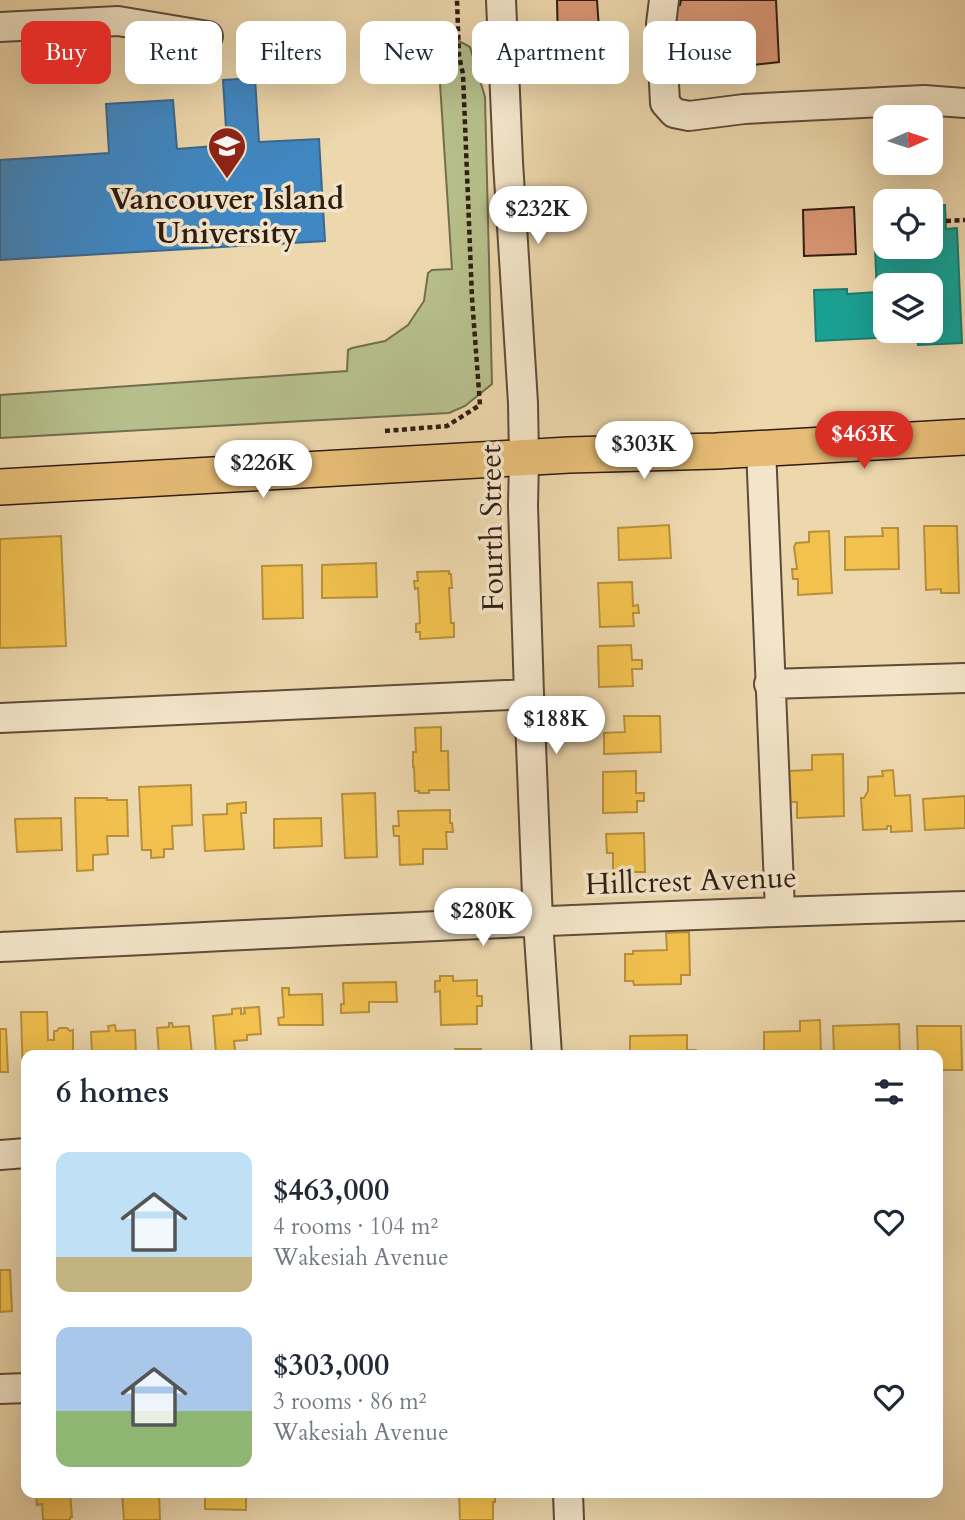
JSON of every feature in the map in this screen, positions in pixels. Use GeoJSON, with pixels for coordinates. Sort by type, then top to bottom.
{"type":"FeatureCollection","features":[{"type":"Feature","properties":{"kind":"main road"},"geometry":{"type":"LineString","coordinates":[[0,487],[569,455],[716,451],[965,437]]}},
{"type":"Feature","properties":{"kind":"street","name":"Fourth Street"},"geometry":{"type":"LineString","coordinates":[[501,0],[522,390],[528,694],[547,1050]]}},
{"type":"Feature","properties":{"kind":"street"},"geometry":{"type":"LineString","coordinates":[[664,0],[661,24],[665,103],[674,113],[688,116],[744,109],[924,100],[965,103]]}},
{"type":"Feature","properties":{"kind":"street"},"geometry":{"type":"LineString","coordinates":[[0,27],[125,22]]}},
{"type":"Feature","properties":{"kind":"street"},"geometry":{"type":"LineString","coordinates":[[761,448],[780,911]]}},
{"type":"Feature","properties":{"kind":"street"},"geometry":{"type":"LineString","coordinates":[[769,684],[965,678]]}},
{"type":"Feature","properties":{"kind":"street"},"geometry":{"type":"LineString","coordinates":[[0,719],[528,694]]}},
{"type":"Feature","properties":{"kind":"street","name":"Hillcrest Avenue"},"geometry":{"type":"LineString","coordinates":[[0,947],[538,921],[965,906]]}},
{"type":"Feature","properties":{"kind":"street"},"geometry":{"type":"LineString","coordinates":[[0,1154],[21,1153]]}},
{"type":"Feature","properties":{"kind":"street"},"geometry":{"type":"LineString","coordinates":[[0,1390],[21,1388]]}},
{"type":"Feature","properties":{"kind":"street"},"geometry":{"type":"LineString","coordinates":[[568,1498],[569,1520]]}},
{"type":"Feature","properties":{"kind":"path"},"geometry":{"type":"LineString","coordinates":[[457,0],[480,405]]}},
{"type":"Feature","properties":{"kind":"path"},"geometry":{"type":"LineString","coordinates":[[946,221],[965,219]]}},
{"type":"Feature","properties":{"kind":"green space"},"geometry":{"type":"Polygon","coordinates":[[[458,41],[470,47],[472,84],[481,84],[485,97],[492,384],[465,406],[449,413],[0,438],[0,395],[347,371],[348,350],[385,341],[408,325],[424,301],[428,273],[432,270],[452,269],[440,84],[458,84],[458,41]]]}},
{"type":"Feature","properties":{"kind":"building: Homes"},"geometry":{"type":"Polygon","coordinates":[[[669,525],[671,558],[619,560],[618,528],[669,525]]]}},
{"type":"Feature","properties":{"kind":"building: Homes"},"geometry":{"type":"Polygon","coordinates":[[[924,526],[957,526],[959,593],[941,593],[941,589],[926,590],[924,526]]]}},
{"type":"Feature","properties":{"kind":"building: Homes"},"geometry":{"type":"Polygon","coordinates":[[[882,528],[898,528],[899,569],[845,570],[845,537],[883,536],[882,528]]]}},
{"type":"Feature","properties":{"kind":"building: Homes"},"geometry":{"type":"Polygon","coordinates":[[[829,531],[832,593],[798,595],[798,579],[793,579],[792,569],[797,569],[794,547],[796,543],[809,542],[809,532],[829,531]]]}},
{"type":"Feature","properties":{"kind":"building: Homes"},"geometry":{"type":"Polygon","coordinates":[[[61,536],[66,646],[0,648],[0,539],[61,536]]]}},
{"type":"Feature","properties":{"kind":"building: Homes"},"geometry":{"type":"Polygon","coordinates":[[[376,563],[377,597],[322,598],[322,565],[376,563]]]}},
{"type":"Feature","properties":{"kind":"building: Homes"},"geometry":{"type":"Polygon","coordinates":[[[302,565],[303,618],[263,619],[262,566],[302,565]]]}},
{"type":"Feature","properties":{"kind":"building: Homes"},"geometry":{"type":"Polygon","coordinates":[[[449,571],[454,637],[420,639],[420,632],[416,632],[416,624],[420,623],[418,588],[415,589],[414,581],[418,581],[417,572],[449,571]]]}},
{"type":"Feature","properties":{"kind":"building: Homes"},"geometry":{"type":"Polygon","coordinates":[[[632,582],[633,606],[638,605],[639,613],[633,613],[634,626],[600,627],[598,583],[632,582]]]}},
{"type":"Feature","properties":{"kind":"building: Homes"},"geometry":{"type":"Polygon","coordinates":[[[631,645],[632,660],[642,660],[642,669],[632,669],[633,686],[599,687],[598,646],[631,645]]]}},
{"type":"Feature","properties":{"kind":"building: Homes"},"geometry":{"type":"Polygon","coordinates":[[[624,716],[660,716],[661,752],[604,754],[604,733],[625,732],[624,716]]]}},
{"type":"Feature","properties":{"kind":"building: Homes"},"geometry":{"type":"Polygon","coordinates":[[[441,727],[441,751],[448,751],[449,790],[419,793],[415,791],[413,767],[413,752],[416,752],[415,728],[441,727]]]}},
{"type":"Feature","properties":{"kind":"building: Homes"},"geometry":{"type":"Polygon","coordinates":[[[843,754],[844,816],[797,818],[797,802],[789,802],[788,771],[812,770],[812,755],[843,754]]]}},
{"type":"Feature","properties":{"kind":"building: Homes"},"geometry":{"type":"Polygon","coordinates":[[[893,770],[895,796],[910,795],[912,831],[891,832],[891,826],[887,826],[887,829],[863,830],[861,798],[864,798],[868,791],[868,777],[883,776],[882,771],[893,770]]]}},
{"type":"Feature","properties":{"kind":"building: Homes"},"geometry":{"type":"Polygon","coordinates":[[[636,771],[636,793],[644,793],[644,801],[637,801],[637,812],[603,813],[603,772],[636,771]]]}},
{"type":"Feature","properties":{"kind":"building: Homes"},"geometry":{"type":"Polygon","coordinates":[[[191,785],[192,825],[172,826],[173,849],[164,849],[164,857],[151,858],[151,850],[142,850],[139,787],[191,785]]]}},
{"type":"Feature","properties":{"kind":"building: Homes"},"geometry":{"type":"Polygon","coordinates":[[[375,793],[377,857],[345,858],[342,794],[375,793]]]}},
{"type":"Feature","properties":{"kind":"building: Homes"},"geometry":{"type":"Polygon","coordinates":[[[965,796],[965,828],[925,830],[923,799],[965,796]]]}},
{"type":"Feature","properties":{"kind":"building: Homes"},"geometry":{"type":"Polygon","coordinates":[[[75,798],[127,800],[128,836],[107,836],[108,854],[93,855],[93,870],[77,871],[75,798]]]}},
{"type":"Feature","properties":{"kind":"building: Homes"},"geometry":{"type":"Polygon","coordinates":[[[246,802],[246,813],[241,813],[244,849],[205,851],[203,815],[227,814],[227,804],[246,802]]]}},
{"type":"Feature","properties":{"kind":"building: Homes"},"geometry":{"type":"Polygon","coordinates":[[[450,810],[453,832],[446,832],[447,849],[423,849],[423,864],[400,865],[399,836],[394,836],[393,826],[399,826],[398,811],[450,810]]]}},
{"type":"Feature","properties":{"kind":"building: Homes"},"geometry":{"type":"Polygon","coordinates":[[[61,818],[62,850],[17,852],[15,819],[61,818]]]}},
{"type":"Feature","properties":{"kind":"building: Homes"},"geometry":{"type":"Polygon","coordinates":[[[321,818],[322,846],[274,848],[274,819],[321,818]]]}},
{"type":"Feature","properties":{"kind":"building: Homes"},"geometry":{"type":"Polygon","coordinates":[[[644,833],[645,872],[613,872],[613,853],[607,853],[606,834],[644,833]]]}},
{"type":"Feature","properties":{"kind":"building: Homes"},"geometry":{"type":"Polygon","coordinates":[[[689,932],[690,975],[681,975],[681,984],[634,985],[633,981],[625,981],[625,954],[633,954],[633,951],[667,950],[666,933],[689,932]]]}},
{"type":"Feature","properties":{"kind":"building: Homes"},"geometry":{"type":"Polygon","coordinates":[[[440,976],[453,976],[453,981],[477,980],[477,996],[482,996],[482,1006],[477,1006],[477,1024],[441,1025],[440,991],[435,992],[435,981],[440,981],[440,976]]]}},
{"type":"Feature","properties":{"kind":"building: Homes"},"geometry":{"type":"Polygon","coordinates":[[[396,982],[397,1002],[369,1002],[369,1012],[341,1013],[341,1004],[344,1004],[343,983],[396,982]]]}},
{"type":"Feature","properties":{"kind":"building: Homes"},"geometry":{"type":"Polygon","coordinates":[[[282,988],[289,988],[289,995],[322,994],[323,1025],[279,1025],[278,1018],[284,1017],[282,988]]]}},
{"type":"Feature","properties":{"kind":"building: Homes"},"geometry":{"type":"Polygon","coordinates":[[[259,1007],[261,1034],[247,1035],[247,1040],[234,1041],[235,1050],[216,1050],[213,1016],[232,1014],[232,1009],[241,1008],[241,1014],[245,1013],[244,1008],[259,1007]]]}},
{"type":"Feature","properties":{"kind":"building: Homes"},"geometry":{"type":"Polygon","coordinates":[[[21,1012],[47,1012],[48,1040],[54,1040],[54,1031],[59,1028],[73,1030],[73,1050],[22,1050],[21,1012]]]}},
{"type":"Feature","properties":{"kind":"building: Homes"},"geometry":{"type":"Polygon","coordinates":[[[820,1020],[821,1050],[764,1050],[764,1032],[800,1031],[800,1021],[820,1020]]]}},
{"type":"Feature","properties":{"kind":"building: Homes"},"geometry":{"type":"Polygon","coordinates":[[[169,1023],[172,1023],[173,1027],[189,1026],[192,1050],[159,1050],[157,1028],[169,1027],[169,1023]]]}},
{"type":"Feature","properties":{"kind":"building: Homes"},"geometry":{"type":"Polygon","coordinates":[[[899,1024],[900,1050],[834,1050],[833,1026],[899,1024]]]}},
{"type":"Feature","properties":{"kind":"building: Homes"},"geometry":{"type":"Polygon","coordinates":[[[115,1025],[116,1031],[135,1030],[136,1050],[92,1050],[91,1032],[109,1031],[108,1026],[115,1025]]]}},
{"type":"Feature","properties":{"kind":"building: Homes"},"geometry":{"type":"Polygon","coordinates":[[[917,1026],[961,1026],[962,1070],[943,1070],[943,1050],[918,1050],[917,1026]]]}},
{"type":"Feature","properties":{"kind":"building: Homes"},"geometry":{"type":"Polygon","coordinates":[[[0,1029],[6,1029],[8,1072],[0,1072],[0,1029]]]}},
{"type":"Feature","properties":{"kind":"building: Homes"},"geometry":{"type":"Polygon","coordinates":[[[687,1035],[687,1050],[630,1050],[630,1036],[687,1035]]]}},
{"type":"Feature","properties":{"kind":"building: Homes"},"geometry":{"type":"Polygon","coordinates":[[[0,1270],[10,1270],[12,1311],[0,1312],[0,1270]]]}},
{"type":"Feature","properties":{"kind":"building: Homes"},"geometry":{"type":"Polygon","coordinates":[[[36,1498],[70,1498],[72,1517],[70,1520],[45,1520],[42,1504],[37,1505],[36,1498]]]}},
{"type":"Feature","properties":{"kind":"building: Homes"},"geometry":{"type":"Polygon","coordinates":[[[122,1498],[159,1498],[160,1520],[124,1520],[122,1498]]]}},
{"type":"Feature","properties":{"kind":"building: Homes"},"geometry":{"type":"Polygon","coordinates":[[[205,1498],[246,1498],[246,1510],[205,1509],[205,1498]]]}},
{"type":"Feature","properties":{"kind":"building: Homes"},"geometry":{"type":"Polygon","coordinates":[[[459,1498],[495,1498],[493,1520],[460,1520],[459,1498]]]}},
{"type":"Feature","properties":{"kind":"building: Schools"},"geometry":{"type":"Polygon","coordinates":[[[236,79],[236,84],[255,84],[259,142],[319,139],[325,241],[0,260],[0,160],[109,153],[106,104],[173,100],[177,149],[227,145],[223,80],[236,79]]]}},
{"type":"Feature","properties":{"kind":"building: Public"},"geometry":{"type":"Polygon","coordinates":[[[945,205],[946,229],[957,228],[962,343],[918,345],[943,343],[943,273],[876,273],[875,259],[943,259],[945,205]]]}},
{"type":"Feature","properties":{"kind":"building: Public"},"geometry":{"type":"Polygon","coordinates":[[[847,289],[847,294],[873,292],[873,338],[816,341],[814,290],[847,289]]]}},
{"type":"Feature","properties":{"kind":"building: Other"},"geometry":{"type":"Polygon","coordinates":[[[557,0],[597,0],[598,21],[557,21],[557,0]]]}},
{"type":"Feature","properties":{"kind":"building: Other"},"geometry":{"type":"Polygon","coordinates":[[[681,0],[776,0],[779,62],[756,65],[756,21],[667,21],[666,5],[680,5],[681,0]]]}},
{"type":"Feature","properties":{"kind":"building: Other"},"geometry":{"type":"Polygon","coordinates":[[[854,207],[856,254],[804,256],[803,210],[854,207]]]}},
{"type":"Feature","properties":{"kind":"place","name":"Vancouver Island University"},"geometry":{"type":"Point","coordinates":[227,180]}}]}
